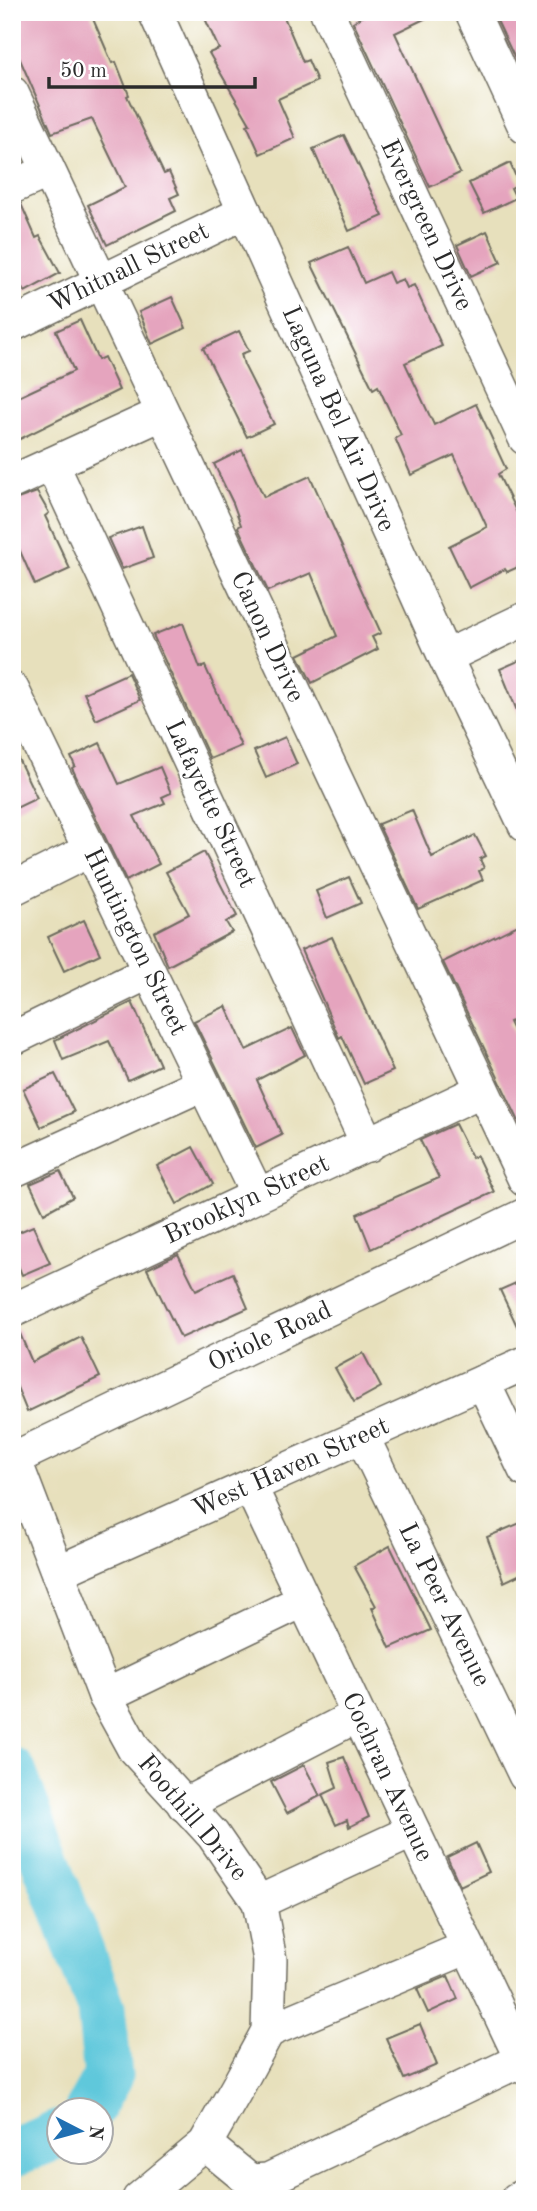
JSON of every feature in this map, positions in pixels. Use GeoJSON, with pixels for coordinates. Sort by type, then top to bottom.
{"type":"FeatureCollection","features":[{"type":"Feature","properties":{"kind":"street","name":"Laguna Bel Air Drive"},"geometry":{"type":"LineString","coordinates":[[155,12],[445,657],[525,825]]}},
{"type":"Feature","properties":{"kind":"street","name":"Evergreen Drive"},"geometry":{"type":"LineString","coordinates":[[327,12],[525,438]]}},
{"type":"Feature","properties":{"kind":"street"},"geometry":{"type":"LineString","coordinates":[[472,12],[525,127]]}},
{"type":"Feature","properties":{"kind":"street","name":"Canon Drive"},"geometry":{"type":"LineString","coordinates":[[12,93],[161,414],[525,1180]]}},
{"type":"Feature","properties":{"kind":"street"},"geometry":{"type":"LineString","coordinates":[[12,187],[47,172]]}},
{"type":"Feature","properties":{"kind":"street","name":"Whitnall Street"},"geometry":{"type":"LineString","coordinates":[[12,324],[245,212]]}},
{"type":"Feature","properties":{"kind":"street"},"geometry":{"type":"LineString","coordinates":[[12,482],[161,414]]}},
{"type":"Feature","properties":{"kind":"street","name":"Lafayette Street"},"geometry":{"type":"LineString","coordinates":[[52,464],[368,1145]]}},
{"type":"Feature","properties":{"kind":"street"},"geometry":{"type":"LineString","coordinates":[[445,657],[525,619]]}},
{"type":"Feature","properties":{"kind":"street","name":"Huntington Street"},"geometry":{"type":"LineString","coordinates":[[12,690],[24,743],[90,850],[257,1194]]}},
{"type":"Feature","properties":{"kind":"street"},"geometry":{"type":"LineString","coordinates":[[12,889],[90,850]]}},
{"type":"Feature","properties":{"kind":"street"},"geometry":{"type":"LineString","coordinates":[[12,1039],[149,972]]}},
{"type":"Feature","properties":{"kind":"street"},"geometry":{"type":"LineString","coordinates":[[12,1171],[203,1084]]}},
{"type":"Feature","properties":{"kind":"street","name":"Brooklyn Street"},"geometry":{"type":"LineString","coordinates":[[12,1311],[482,1090]]}},
{"type":"Feature","properties":{"kind":"street","name":"Oriole Road"},"geometry":{"type":"LineString","coordinates":[[13,1456],[525,1215]]}},
{"type":"Feature","properties":{"kind":"street","name":"West Haven Street"},"geometry":{"type":"LineString","coordinates":[[58,1572],[525,1363]]}},
{"type":"Feature","properties":{"kind":"street"},"geometry":{"type":"LineString","coordinates":[[483,1382],[525,1470]]}},
{"type":"Feature","properties":{"kind":"street","name":"La Peer Avenue"},"geometry":{"type":"LineString","coordinates":[[362,1436],[525,1775]]}},
{"type":"Feature","properties":{"kind":"street","name":"Foothill Drive"},"geometry":{"type":"LineString","coordinates":[[13,1456],[105,1696],[134,1749],[213,1835],[259,1902],[270,1960],[268,2031],[205,2144],[139,2199]]}},
{"type":"Feature","properties":{"kind":"street","name":"Cochran Avenue"},"geometry":{"type":"LineString","coordinates":[[250,1486],[523,2064]]}},
{"type":"Feature","properties":{"kind":"street"},"geometry":{"type":"LineString","coordinates":[[105,1696],[304,1600]]}},
{"type":"Feature","properties":{"kind":"street"},"geometry":{"type":"LineString","coordinates":[[184,1805],[358,1715]]}},
{"type":"Feature","properties":{"kind":"street"},"geometry":{"type":"LineString","coordinates":[[259,1902],[413,1831]]}},
{"type":"Feature","properties":{"kind":"street"},"geometry":{"type":"LineString","coordinates":[[268,2031],[468,1947]]}},
{"type":"Feature","properties":{"kind":"street"},"geometry":{"type":"LineString","coordinates":[[205,2144],[250,2181],[268,2180],[523,2064]]}},
{"type":"Feature","properties":{"kind":"street"},"geometry":{"type":"LineString","coordinates":[[517,2199],[525,2195]]}},
{"type":"Feature","properties":{"kind":"building"},"geometry":{"type":"Polygon","coordinates":[[[12,12],[90,12],[112,63],[116,62],[129,95],[127,96],[164,174],[169,172],[179,194],[170,198],[176,211],[107,245],[88,205],[125,187],[92,119],[52,133],[12,41],[12,12]]]}},
{"type":"Feature","properties":{"kind":"building"},"geometry":{"type":"Polygon","coordinates":[[[202,12],[282,12],[303,62],[308,60],[317,81],[278,99],[295,138],[260,154],[247,125],[250,124],[209,53],[219,49],[202,12]]]}},
{"type":"Feature","properties":{"kind":"building"},"geometry":{"type":"Polygon","coordinates":[[[370,12],[439,12],[395,33],[460,173],[430,187],[353,22],[370,12]]]}},
{"type":"Feature","properties":{"kind":"building"},"geometry":{"type":"Polygon","coordinates":[[[493,12],[525,12],[525,80],[493,12]]]}},
{"type":"Feature","properties":{"kind":"building"},"geometry":{"type":"Polygon","coordinates":[[[344,135],[383,216],[349,231],[313,149],[344,135]]]}},
{"type":"Feature","properties":{"kind":"building"},"geometry":{"type":"Polygon","coordinates":[[[510,163],[519,184],[511,188],[516,198],[484,213],[469,183],[510,163]]]}},
{"type":"Feature","properties":{"kind":"building"},"geometry":{"type":"Polygon","coordinates":[[[21,204],[36,238],[40,236],[60,273],[25,292],[23,288],[12,294],[12,206],[21,204]]]}},
{"type":"Feature","properties":{"kind":"building"},"geometry":{"type":"Polygon","coordinates":[[[487,231],[501,262],[471,276],[457,245],[487,231]]]}},
{"type":"Feature","properties":{"kind":"building"},"geometry":{"type":"Polygon","coordinates":[[[348,247],[364,283],[388,272],[393,283],[403,279],[407,288],[414,285],[442,346],[405,363],[434,425],[476,404],[506,469],[498,474],[518,515],[525,512],[525,564],[507,572],[505,569],[469,588],[449,546],[487,527],[454,455],[411,475],[395,438],[401,435],[378,386],[373,389],[311,263],[348,247]]]}},
{"type":"Feature","properties":{"kind":"building"},"geometry":{"type":"Polygon","coordinates":[[[172,297],[186,328],[152,344],[139,312],[172,297]]]}},
{"type":"Feature","properties":{"kind":"building"},"geometry":{"type":"Polygon","coordinates":[[[80,320],[98,360],[104,357],[119,390],[12,443],[12,400],[74,371],[56,331],[80,320]]]}},
{"type":"Feature","properties":{"kind":"building"},"geometry":{"type":"Polygon","coordinates":[[[239,331],[249,351],[241,354],[244,365],[274,424],[247,437],[203,348],[239,331]]]}},
{"type":"Feature","properties":{"kind":"building"},"geometry":{"type":"Polygon","coordinates":[[[242,450],[264,497],[310,476],[381,633],[372,637],[378,649],[312,683],[298,655],[337,636],[311,573],[268,591],[238,527],[241,525],[233,503],[214,464],[242,450]]]}},
{"type":"Feature","properties":{"kind":"building"},"geometry":{"type":"Polygon","coordinates":[[[37,492],[49,513],[45,516],[70,569],[35,585],[12,533],[12,501],[37,492]]]}},
{"type":"Feature","properties":{"kind":"building"},"geometry":{"type":"Polygon","coordinates":[[[142,526],[153,558],[122,569],[108,538],[142,526]]]}},
{"type":"Feature","properties":{"kind":"building"},"geometry":{"type":"Polygon","coordinates":[[[183,623],[200,668],[205,666],[241,746],[210,759],[153,635],[183,623]]]}},
{"type":"Feature","properties":{"kind":"building"},"geometry":{"type":"Polygon","coordinates":[[[525,658],[525,728],[524,728],[500,669],[525,658]]]}},
{"type":"Feature","properties":{"kind":"building"},"geometry":{"type":"Polygon","coordinates":[[[128,673],[140,700],[96,720],[84,693],[128,673]]]}},
{"type":"Feature","properties":{"kind":"building"},"geometry":{"type":"Polygon","coordinates":[[[285,737],[297,764],[266,778],[254,751],[285,737]]]}},
{"type":"Feature","properties":{"kind":"building"},"geometry":{"type":"Polygon","coordinates":[[[100,743],[119,784],[160,767],[171,793],[162,797],[165,803],[134,816],[159,864],[126,881],[72,768],[75,766],[71,757],[100,743]]]}},
{"type":"Feature","properties":{"kind":"building"},"geometry":{"type":"Polygon","coordinates":[[[12,746],[37,798],[12,810],[12,746]]]}},
{"type":"Feature","properties":{"kind":"building"},"geometry":{"type":"Polygon","coordinates":[[[412,810],[432,857],[475,835],[486,856],[480,859],[484,868],[479,871],[483,880],[418,909],[378,824],[412,810]]]}},
{"type":"Feature","properties":{"kind":"building"},"geometry":{"type":"Polygon","coordinates":[[[204,852],[237,916],[226,922],[232,932],[168,966],[154,932],[189,914],[166,872],[204,852]]]}},
{"type":"Feature","properties":{"kind":"building"},"geometry":{"type":"Polygon","coordinates":[[[349,877],[361,903],[327,918],[316,891],[349,877]]]}},
{"type":"Feature","properties":{"kind":"building"},"geometry":{"type":"Polygon","coordinates":[[[84,920],[100,954],[64,971],[48,937],[84,920]]]}},
{"type":"Feature","properties":{"kind":"building"},"geometry":{"type":"Polygon","coordinates":[[[518,925],[525,941],[525,1015],[509,1022],[525,1056],[525,1134],[443,962],[518,925]]]}},
{"type":"Feature","properties":{"kind":"building"},"geometry":{"type":"Polygon","coordinates":[[[332,937],[393,1071],[364,1084],[342,1036],[339,1038],[301,950],[332,937]]]}},
{"type":"Feature","properties":{"kind":"building"},"geometry":{"type":"Polygon","coordinates":[[[132,1002],[160,1065],[128,1080],[109,1041],[63,1060],[55,1040],[132,1002]]]}},
{"type":"Feature","properties":{"kind":"building"},"geometry":{"type":"Polygon","coordinates":[[[226,1006],[246,1050],[292,1028],[305,1055],[257,1080],[282,1135],[256,1148],[194,1021],[226,1006]]]}},
{"type":"Feature","properties":{"kind":"building"},"geometry":{"type":"Polygon","coordinates":[[[55,1074],[74,1112],[41,1127],[23,1089],[55,1074]]]}},
{"type":"Feature","properties":{"kind":"building"},"geometry":{"type":"Polygon","coordinates":[[[455,1124],[472,1158],[477,1156],[494,1192],[371,1249],[357,1214],[439,1178],[420,1140],[455,1124]]]}},
{"type":"Feature","properties":{"kind":"building"},"geometry":{"type":"Polygon","coordinates":[[[193,1147],[213,1184],[177,1204],[157,1166],[193,1147]]]}},
{"type":"Feature","properties":{"kind":"building"},"geometry":{"type":"Polygon","coordinates":[[[60,1171],[73,1197],[44,1213],[30,1184],[60,1171]]]}},
{"type":"Feature","properties":{"kind":"building"},"geometry":{"type":"Polygon","coordinates":[[[33,1226],[50,1263],[22,1275],[12,1251],[12,1235],[33,1226]]]}},
{"type":"Feature","properties":{"kind":"building"},"geometry":{"type":"Polygon","coordinates":[[[178,1254],[196,1290],[233,1273],[248,1308],[181,1338],[147,1269],[178,1254]]]}},
{"type":"Feature","properties":{"kind":"building"},"geometry":{"type":"Polygon","coordinates":[[[525,1279],[525,1343],[500,1290],[525,1279]]]}},
{"type":"Feature","properties":{"kind":"building"},"geometry":{"type":"Polygon","coordinates":[[[18,1329],[32,1362],[81,1337],[100,1377],[27,1412],[12,1375],[12,1330],[18,1329]]]}},
{"type":"Feature","properties":{"kind":"building"},"geometry":{"type":"Polygon","coordinates":[[[363,1353],[381,1387],[354,1402],[335,1368],[363,1353]]]}},
{"type":"Feature","properties":{"kind":"building"},"geometry":{"type":"Polygon","coordinates":[[[525,1521],[525,1572],[504,1582],[487,1537],[525,1521]]]}},
{"type":"Feature","properties":{"kind":"building"},"geometry":{"type":"Polygon","coordinates":[[[390,1546],[431,1630],[390,1648],[372,1608],[376,1606],[354,1566],[390,1546]]]}},
{"type":"Feature","properties":{"kind":"building"},"geometry":{"type":"Polygon","coordinates":[[[344,1757],[369,1817],[349,1827],[347,1820],[336,1825],[322,1795],[337,1788],[329,1762],[344,1757]]]}},
{"type":"Feature","properties":{"kind":"building"},"geometry":{"type":"Polygon","coordinates":[[[304,1765],[320,1796],[287,1813],[271,1782],[304,1765]]]}},
{"type":"Feature","properties":{"kind":"building"},"geometry":{"type":"Polygon","coordinates":[[[476,1843],[489,1872],[460,1886],[447,1857],[476,1843]]]}},
{"type":"Feature","properties":{"kind":"building"},"geometry":{"type":"Polygon","coordinates":[[[448,1976],[458,1999],[428,2013],[417,1989],[448,1976]]]}},
{"type":"Feature","properties":{"kind":"building"},"geometry":{"type":"Polygon","coordinates":[[[420,2024],[437,2065],[404,2079],[386,2038],[420,2024]]]}},
{"type":"Feature","properties":{"kind":"waterway"},"geometry":{"type":"LineString","coordinates":[[12,1772],[101,2008],[108,2076],[97,2096]]}},
{"type":"Feature","properties":{"kind":"waterway"},"geometry":{"type":"LineString","coordinates":[[12,2153],[46,2140]]}}]}
